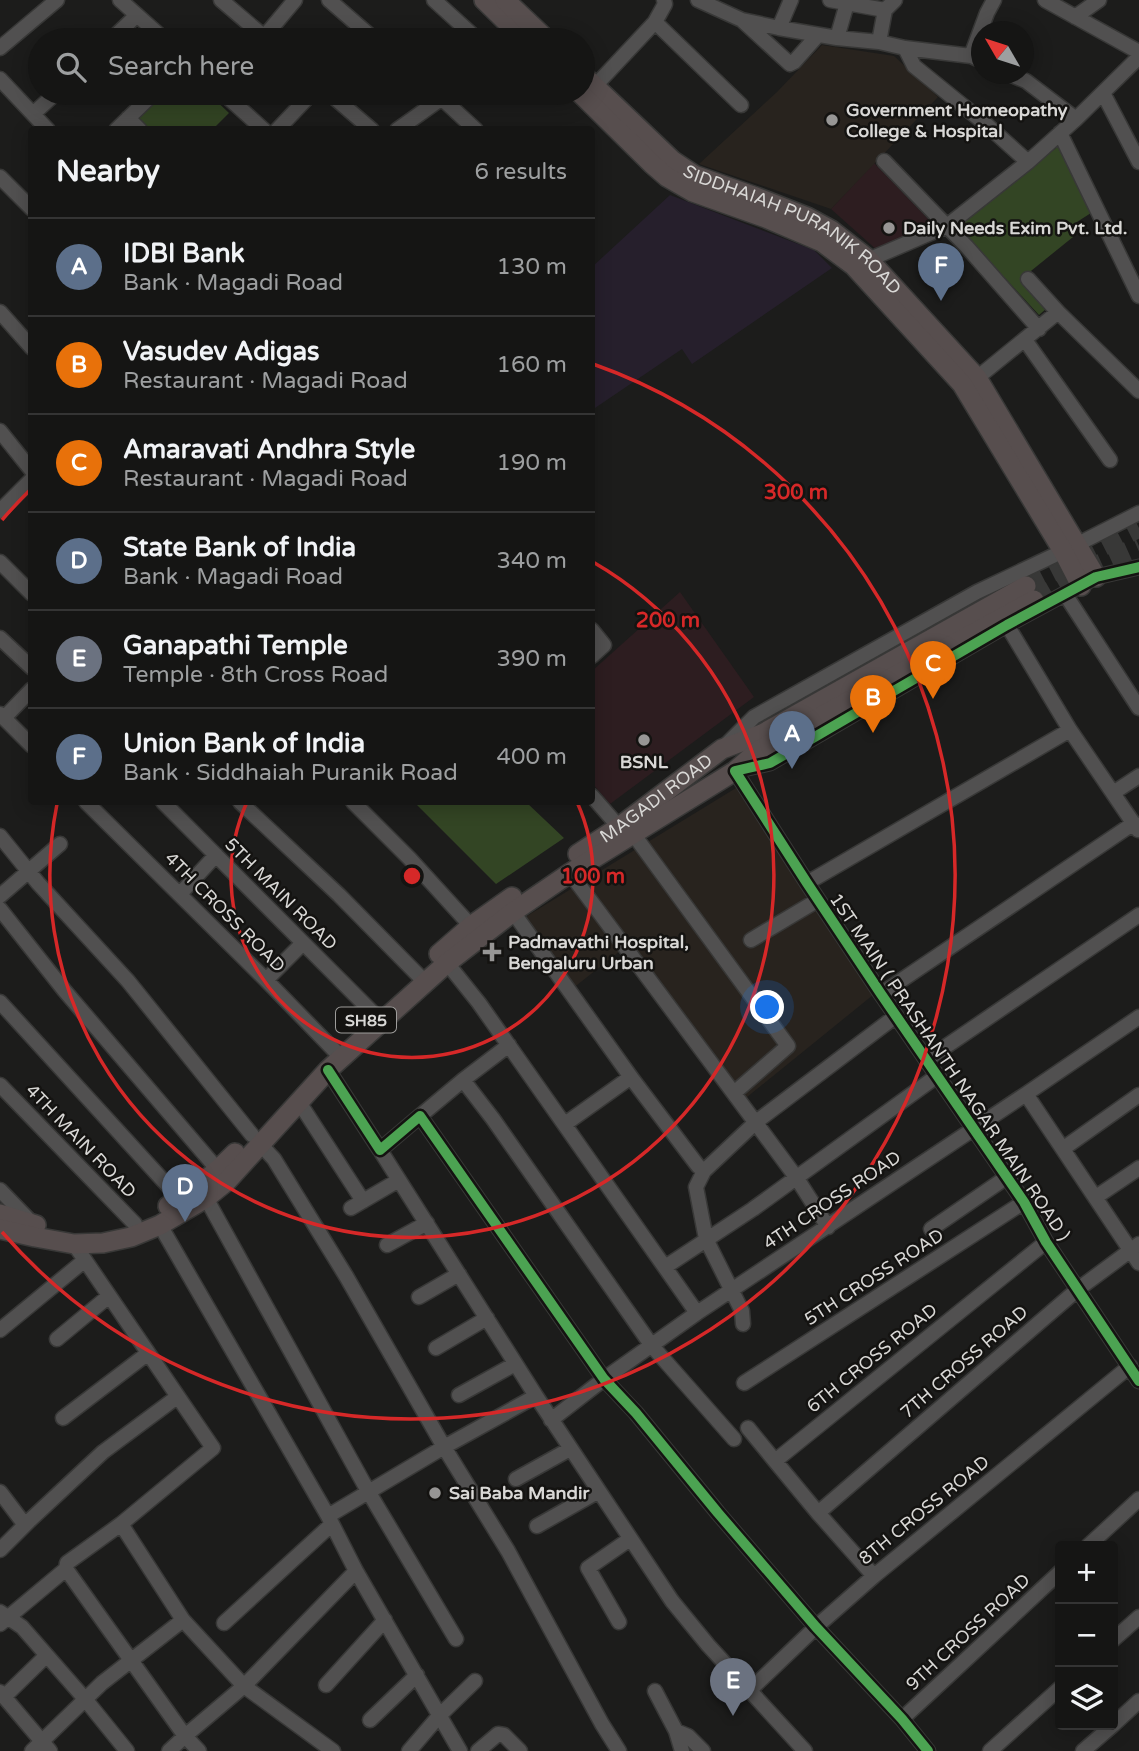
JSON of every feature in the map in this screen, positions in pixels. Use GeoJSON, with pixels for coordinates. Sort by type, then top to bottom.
{"type":"FeatureCollection","features":[{"type":"Feature","properties":{"kind":"main road"},"geometry":{"type":"LineString","coordinates":[[484,0],[514,28]]}},
{"type":"Feature","properties":{"kind":"main road"},"geometry":{"type":"LineString","coordinates":[[505,0],[519,28]]}},
{"type":"Feature","properties":{"kind":"main road","name":"SIDDHAIAH PURANIK ROAD"},"geometry":{"type":"LineString","coordinates":[[595,96],[652,164],[667,177],[693,192],[766,218],[822,242],[861,263],[977,378],[1070,548],[1081,586]]}},
{"type":"Feature","properties":{"kind":"main road","name":"SIDDHAIAH PURANIK ROAD"},"geometry":{"type":"LineString","coordinates":[[861,263],[962,384],[1070,548]]}},
{"type":"Feature","properties":{"kind":"main road","name":"SH85"},"geometry":{"type":"LineString","coordinates":[[722,749],[762,734],[1030,593],[759,750],[736,771]]}},
{"type":"Feature","properties":{"kind":"main road","name":"MAGADI ROAD"},"geometry":{"type":"LineString","coordinates":[[0,1213],[80,1252],[160,1225],[206,1198],[227,1181],[257,1140],[323,1061],[373,1013],[421,978],[447,963],[627,831],[722,749]]}},
{"type":"Feature","properties":{"kind":"main road","name":"MAGADI ROAD"},"geometry":{"type":"LineString","coordinates":[[0,1228],[64,1232],[105,1231],[135,1224],[153,1216],[180,1199],[257,1140],[299,1101],[471,926],[627,831],[736,771]]}},
{"type":"Feature","properties":{"kind":"street"},"geometry":{"type":"LineString","coordinates":[[0,48],[57,0]]}},
{"type":"Feature","properties":{"kind":"street"},"geometry":{"type":"LineString","coordinates":[[120,0],[152,28]]}},
{"type":"Feature","properties":{"kind":"street"},"geometry":{"type":"LineString","coordinates":[[221,0],[254,28]]}},
{"type":"Feature","properties":{"kind":"street"},"geometry":{"type":"LineString","coordinates":[[274,28],[295,0]]}},
{"type":"Feature","properties":{"kind":"street"},"geometry":{"type":"LineString","coordinates":[[329,0],[361,28]]}},
{"type":"Feature","properties":{"kind":"street"},"geometry":{"type":"LineString","coordinates":[[433,0],[464,28]]}},
{"type":"Feature","properties":{"kind":"street"},"geometry":{"type":"LineString","coordinates":[[595,77],[655,22],[665,4],[664,0]]}},
{"type":"Feature","properties":{"kind":"street"},"geometry":{"type":"LineString","coordinates":[[698,0],[730,6],[790,64],[818,35]]}},
{"type":"Feature","properties":{"kind":"street"},"geometry":{"type":"LineString","coordinates":[[779,28],[791,0]]}},
{"type":"Feature","properties":{"kind":"street"},"geometry":{"type":"LineString","coordinates":[[830,0],[890,5],[879,43]]}},
{"type":"Feature","properties":{"kind":"street"},"geometry":{"type":"LineString","coordinates":[[985,21],[994,0]]}},
{"type":"Feature","properties":{"kind":"street"},"geometry":{"type":"LineString","coordinates":[[1045,0],[1139,52]]}},
{"type":"Feature","properties":{"kind":"street"},"geometry":{"type":"LineString","coordinates":[[1075,18],[1099,0]]}},
{"type":"Feature","properties":{"kind":"street"},"geometry":{"type":"LineString","coordinates":[[837,38],[847,2]]}},
{"type":"Feature","properties":{"kind":"street"},"geometry":{"type":"LineString","coordinates":[[123,28],[137,15]]}},
{"type":"Feature","properties":{"kind":"street"},"geometry":{"type":"LineString","coordinates":[[742,20],[818,35],[971,57]]}},
{"type":"Feature","properties":{"kind":"street"},"geometry":{"type":"LineString","coordinates":[[655,22],[741,104]]}},
{"type":"Feature","properties":{"kind":"street"},"geometry":{"type":"LineString","coordinates":[[905,48],[914,66],[1028,162]]}},
{"type":"Feature","properties":{"kind":"street"},"geometry":{"type":"LineString","coordinates":[[861,263],[947,226],[1060,134],[1139,57]]}},
{"type":"Feature","properties":{"kind":"street"},"geometry":{"type":"LineString","coordinates":[[0,79],[44,126]]}},
{"type":"Feature","properties":{"kind":"street"},"geometry":{"type":"LineString","coordinates":[[1030,84],[1076,119]]}},
{"type":"Feature","properties":{"kind":"street"},"geometry":{"type":"LineString","coordinates":[[1103,93],[1139,162]]}},
{"type":"Feature","properties":{"kind":"street"},"geometry":{"type":"LineString","coordinates":[[33,114],[43,105]]}},
{"type":"Feature","properties":{"kind":"street"},"geometry":{"type":"LineString","coordinates":[[120,126],[142,105]]}},
{"type":"Feature","properties":{"kind":"street"},"geometry":{"type":"LineString","coordinates":[[236,105],[260,126]]}},
{"type":"Feature","properties":{"kind":"street"},"geometry":{"type":"LineString","coordinates":[[281,126],[301,105]]}},
{"type":"Feature","properties":{"kind":"street"},"geometry":{"type":"LineString","coordinates":[[344,105],[367,126]]}},
{"type":"Feature","properties":{"kind":"street"},"geometry":{"type":"LineString","coordinates":[[402,126],[429,105]]}},
{"type":"Feature","properties":{"kind":"street"},"geometry":{"type":"LineString","coordinates":[[452,105],[473,126]]}},
{"type":"Feature","properties":{"kind":"street"},"geometry":{"type":"LineString","coordinates":[[128,118],[136,126]]}},
{"type":"Feature","properties":{"kind":"street"},"geometry":{"type":"LineString","coordinates":[[1060,134],[1139,296]]}},
{"type":"Feature","properties":{"kind":"street"},"geometry":{"type":"LineString","coordinates":[[884,161],[947,226],[1039,329]]}},
{"type":"Feature","properties":{"kind":"street"},"geometry":{"type":"LineString","coordinates":[[0,177],[28,205]]}},
{"type":"Feature","properties":{"kind":"street"},"geometry":{"type":"LineString","coordinates":[[1028,279],[1139,391]]}},
{"type":"Feature","properties":{"kind":"street"},"geometry":{"type":"LineString","coordinates":[[0,312],[28,344]]}},
{"type":"Feature","properties":{"kind":"street"},"geometry":{"type":"LineString","coordinates":[[977,378],[1058,312]]}},
{"type":"Feature","properties":{"kind":"street"},"geometry":{"type":"LineString","coordinates":[[1025,340],[1110,460]]}},
{"type":"Feature","properties":{"kind":"street"},"geometry":{"type":"LineString","coordinates":[[0,431],[28,466]]}},
{"type":"Feature","properties":{"kind":"street"},"geometry":{"type":"LineString","coordinates":[[3,501],[28,482]]}},
{"type":"Feature","properties":{"kind":"street","name":"MAGADI ROAD"},"geometry":{"type":"LineString","coordinates":[[722,749],[754,717],[976,592],[1139,513]]}},
{"type":"Feature","properties":{"kind":"street"},"geometry":{"type":"LineString","coordinates":[[0,562],[28,590]]}},
{"type":"Feature","properties":{"kind":"street","name":"MAGADI ROAD"},"geometry":{"type":"LineString","coordinates":[[736,771],[770,763],[1007,625],[1081,586],[1138,571]]}},
{"type":"Feature","properties":{"kind":"street"},"geometry":{"type":"LineString","coordinates":[[1081,586],[1137,700]]}},
{"type":"Feature","properties":{"kind":"street"},"geometry":{"type":"LineString","coordinates":[[881,994],[1136,827],[1070,730],[1007,625]]}},
{"type":"Feature","properties":{"kind":"street"},"geometry":{"type":"LineString","coordinates":[[595,634],[604,645],[595,653]]}},
{"type":"Feature","properties":{"kind":"street"},"geometry":{"type":"LineString","coordinates":[[0,638],[28,664]]}},
{"type":"Feature","properties":{"kind":"street"},"geometry":{"type":"LineString","coordinates":[[28,693],[2,716],[28,742]]}},
{"type":"Feature","properties":{"kind":"street"},"geometry":{"type":"LineString","coordinates":[[807,883],[1070,730]]}},
{"type":"Feature","properties":{"kind":"street","name":"1ST MAIN ( PRASHANTH NAGAR MAIN ROAD )"},"geometry":{"type":"LineString","coordinates":[[736,771],[818,900],[1024,1202],[1046,1242],[1139,1381]]}},
{"type":"Feature","properties":{"kind":"street"},"geometry":{"type":"LineString","coordinates":[[1113,793],[1139,776]]}},
{"type":"Feature","properties":{"kind":"street"},"geometry":{"type":"LineString","coordinates":[[595,799],[627,831],[788,1046],[734,1093]]}},
{"type":"Feature","properties":{"kind":"street","name":"4TH CROSS ROAD"},"geometry":{"type":"LineString","coordinates":[[89,805],[267,980],[335,1051]]}},
{"type":"Feature","properties":{"kind":"street","name":"5TH MAIN ROAD"},"geometry":{"type":"LineString","coordinates":[[166,805],[373,1013]]}},
{"type":"Feature","properties":{"kind":"street"},"geometry":{"type":"LineString","coordinates":[[243,805],[339,895],[421,978]]}},
{"type":"Feature","properties":{"kind":"street"},"geometry":{"type":"LineString","coordinates":[[356,805],[471,926]]}},
{"type":"Feature","properties":{"kind":"street"},"geometry":{"type":"LineString","coordinates":[[0,836],[128,981],[274,1159],[508,1551],[619,1751]]}},
{"type":"Feature","properties":{"kind":"street"},"geometry":{"type":"LineString","coordinates":[[0,897],[61,844]]}},
{"type":"Feature","properties":{"kind":"street"},"geometry":{"type":"LineString","coordinates":[[180,894],[216,855]]}},
{"type":"Feature","properties":{"kind":"street"},"geometry":{"type":"LineString","coordinates":[[570,873],[756,1122],[828,1227]]}},
{"type":"Feature","properties":{"kind":"street"},"geometry":{"type":"LineString","coordinates":[[751,940],[818,900]]}},
{"type":"Feature","properties":{"kind":"street"},"geometry":{"type":"LineString","coordinates":[[0,909],[64,990],[218,1170]]}},
{"type":"Feature","properties":{"kind":"street"},"geometry":{"type":"LineString","coordinates":[[513,912],[631,1077],[704,1171]]}},
{"type":"Feature","properties":{"kind":"street"},"geometry":{"type":"LineString","coordinates":[[926,1060],[1139,915]]}},
{"type":"Feature","properties":{"kind":"street"},"geometry":{"type":"LineString","coordinates":[[267,980],[303,943]]}},
{"type":"Feature","properties":{"kind":"street"},"geometry":{"type":"LineString","coordinates":[[447,963],[479,1003],[697,1312]]}},
{"type":"Feature","properties":{"kind":"street"},"geometry":{"type":"LineString","coordinates":[[0,1002],[180,1199]]}},
{"type":"Feature","properties":{"kind":"street"},"geometry":{"type":"LineString","coordinates":[[743,1324],[742,1311],[706,1238],[696,1186],[704,1171],[756,1122],[896,1016]]}},
{"type":"Feature","properties":{"kind":"street","name":"4TH CROSS ROAD"},"geometry":{"type":"LineString","coordinates":[[551,1420],[697,1312],[1139,1017]]}},
{"type":"Feature","properties":{"kind":"street"},"geometry":{"type":"LineString","coordinates":[[380,1150],[509,1045]]}},
{"type":"Feature","properties":{"kind":"street"},"geometry":{"type":"LineString","coordinates":[[328,1070],[551,1420],[686,1620],[805,1751]]}},
{"type":"Feature","properties":{"kind":"street"},"geometry":{"type":"LineString","coordinates":[[666,1267],[752,1209],[937,1076]]}},
{"type":"Feature","properties":{"kind":"street"},"geometry":{"type":"LineString","coordinates":[[565,1124],[631,1077]]}},
{"type":"Feature","properties":{"kind":"street"},"geometry":{"type":"LineString","coordinates":[[463,1080],[652,1346],[734,1439]]}},
{"type":"Feature","properties":{"kind":"street","name":"4TH MAIN ROAD"},"geometry":{"type":"LineString","coordinates":[[0,1085],[135,1224]]}},
{"type":"Feature","properties":{"kind":"street"},"geometry":{"type":"LineString","coordinates":[[1026,1094],[1096,1197],[1135,1247],[1139,1263]]}},
{"type":"Feature","properties":{"kind":"street"},"geometry":{"type":"LineString","coordinates":[[1064,1148],[1139,1095]]}},
{"type":"Feature","properties":{"kind":"street"},"geometry":{"type":"LineString","coordinates":[[299,1101],[357,1204],[399,1180]]}},
{"type":"Feature","properties":{"kind":"street"},"geometry":{"type":"LineString","coordinates":[[420,1116],[604,1379],[636,1413],[816,1627],[902,1719],[928,1751]]}},
{"type":"Feature","properties":{"kind":"street"},"geometry":{"type":"LineString","coordinates":[[1096,1197],[1139,1168]]}},
{"type":"Feature","properties":{"kind":"street"},"geometry":{"type":"LineString","coordinates":[[931,1229],[1007,1177]]}},
{"type":"Feature","properties":{"kind":"street"},"geometry":{"type":"LineString","coordinates":[[0,1190],[34,1231]]}},
{"type":"Feature","properties":{"kind":"street"},"geometry":{"type":"LineString","coordinates":[[206,1198],[368,1491],[456,1639]]}},
{"type":"Feature","properties":{"kind":"street","name":"5TH CROSS ROAD"},"geometry":{"type":"LineString","coordinates":[[744,1383],[1024,1202]]}},
{"type":"Feature","properties":{"kind":"street"},"geometry":{"type":"LineString","coordinates":[[387,1245],[426,1223]]}},
{"type":"Feature","properties":{"kind":"street"},"geometry":{"type":"LineString","coordinates":[[160,1225],[460,1751]]}},
{"type":"Feature","properties":{"kind":"street","name":"6TH CROSS ROAD"},"geometry":{"type":"LineString","coordinates":[[775,1461],[1046,1242]]}},
{"type":"Feature","properties":{"kind":"street","name":"7TH CROSS ROAD"},"geometry":{"type":"LineString","coordinates":[[818,1513],[1077,1290],[1135,1247]]}},
{"type":"Feature","properties":{"kind":"street"},"geometry":{"type":"LineString","coordinates":[[0,1331],[80,1252],[213,1448],[121,1524],[67,1563],[66,1569],[3,1618],[22,1627],[127,1751]]}},
{"type":"Feature","properties":{"kind":"street"},"geometry":{"type":"LineString","coordinates":[[419,1297],[459,1274]]}},
{"type":"Feature","properties":{"kind":"street"},"geometry":{"type":"LineString","coordinates":[[57,1339],[109,1296]]}},
{"type":"Feature","properties":{"kind":"street"},"geometry":{"type":"LineString","coordinates":[[436,1348],[487,1318]]}},
{"type":"Feature","properties":{"kind":"street"},"geometry":{"type":"LineString","coordinates":[[63,1418],[147,1353]]}},
{"type":"Feature","properties":{"kind":"street"},"geometry":{"type":"LineString","coordinates":[[459,1395],[515,1364]]}},
{"type":"Feature","properties":{"kind":"street","name":"8TH CROSS ROAD"},"geometry":{"type":"LineString","coordinates":[[749,1690],[874,1576],[1129,1366]]}},
{"type":"Feature","properties":{"kind":"street"},"geometry":{"type":"LineString","coordinates":[[224,1623],[330,1520],[368,1491],[536,1396]]}},
{"type":"Feature","properties":{"kind":"street"},"geometry":{"type":"LineString","coordinates":[[0,1550],[103,1452],[177,1397]]}},
{"type":"Feature","properties":{"kind":"street"},"geometry":{"type":"LineString","coordinates":[[748,1428],[874,1576]]}},
{"type":"Feature","properties":{"kind":"street"},"geometry":{"type":"LineString","coordinates":[[516,1479],[570,1448]]}},
{"type":"Feature","properties":{"kind":"street"},"geometry":{"type":"LineString","coordinates":[[537,1526],[599,1491]]}},
{"type":"Feature","properties":{"kind":"street"},"geometry":{"type":"LineString","coordinates":[[0,1492],[25,1525]]}},
{"type":"Feature","properties":{"kind":"street"},"geometry":{"type":"LineString","coordinates":[[1093,1541],[1139,1499]]}},
{"type":"Feature","properties":{"kind":"street"},"geometry":{"type":"LineString","coordinates":[[121,1524],[183,1620],[244,1686],[324,1749]]}},
{"type":"Feature","properties":{"kind":"street"},"geometry":{"type":"LineString","coordinates":[[619,1622],[588,1568],[630,1539]]}},
{"type":"Feature","properties":{"kind":"street"},"geometry":{"type":"LineString","coordinates":[[66,1569],[185,1736],[199,1751]]}},
{"type":"Feature","properties":{"kind":"street"},"geometry":{"type":"LineString","coordinates":[[169,1751],[244,1686],[356,1571]]}},
{"type":"Feature","properties":{"kind":"street","name":"9TH CROSS ROAD"},"geometry":{"type":"LineString","coordinates":[[902,1719],[1055,1577]]}},
{"type":"Feature","properties":{"kind":"street"},"geometry":{"type":"LineString","coordinates":[[46,1656],[2,1695],[41,1748],[85,1699],[130,1659],[183,1620]]}},
{"type":"Feature","properties":{"kind":"street"},"geometry":{"type":"LineString","coordinates":[[326,1685],[385,1620]]}},
{"type":"Feature","properties":{"kind":"street"},"geometry":{"type":"LineString","coordinates":[[1118,1635],[1134,1621],[1139,1638]]}},
{"type":"Feature","properties":{"kind":"street"},"geometry":{"type":"LineString","coordinates":[[370,1720],[417,1675]]}},
{"type":"Feature","properties":{"kind":"street"},"geometry":{"type":"LineString","coordinates":[[409,1751],[439,1716],[475,1681]]}},
{"type":"Feature","properties":{"kind":"street"},"geometry":{"type":"LineString","coordinates":[[655,1691],[676,1731],[682,1751]]}},
{"type":"Feature","properties":{"kind":"street"},"geometry":{"type":"LineString","coordinates":[[990,1751],[1055,1692]]}},
{"type":"Feature","properties":{"kind":"street"},"geometry":{"type":"LineString","coordinates":[[1118,1720],[1139,1701]]}},
{"type":"Feature","properties":{"kind":"street"},"geometry":{"type":"LineString","coordinates":[[1083,1751],[1107,1730]]}},
{"type":"Feature","properties":{"kind":"street"},"geometry":{"type":"LineString","coordinates":[[676,1731],[688,1735],[703,1751]]}},
{"type":"Feature","properties":{"kind":"street"},"geometry":{"type":"LineString","coordinates":[[478,1751],[498,1734],[504,1735],[520,1751]]}},
{"type":"Feature","properties":{"kind":"shaded area","name":"Government Homeopathy College & Hospital"},"geometry":{"type":"Polygon","coordinates":[[[822,45],[894,56],[938,97],[831,209],[699,164],[777,92],[822,45]]]}},
{"type":"Feature","properties":{"kind":"shaded area"},"geometry":{"type":"Polygon","coordinates":[[[874,163],[931,222],[878,251],[831,209],[874,163]]]}},
{"type":"Feature","properties":{"kind":"shaded area"},"geometry":{"type":"Polygon","coordinates":[[[670,195],[814,250],[832,268],[692,364],[682,349],[595,408],[595,264],[670,195]]]}},
{"type":"Feature","properties":{"kind":"shaded area","name":"BSNL"},"geometry":{"type":"Polygon","coordinates":[[[680,592],[754,697],[610,804],[595,786],[595,668],[680,592]]]}},
{"type":"Feature","properties":{"kind":"shaded area"},"geometry":{"type":"Polygon","coordinates":[[[736,788],[873,995],[736,1106],[620,951],[572,989],[522,919],[736,788]]]}},
{"type":"Feature","properties":{"kind":"green space"},"geometry":{"type":"Polygon","coordinates":[[[150,105],[221,105],[229,113],[216,126],[145,126],[136,118],[150,105]]]}},
{"type":"Feature","properties":{"kind":"green space"},"geometry":{"type":"Polygon","coordinates":[[[1061,144],[1091,213],[1069,227],[1073,237],[1021,279],[1047,308],[1039,315],[958,227],[1061,144]]]}},
{"type":"Feature","properties":{"kind":"green space"},"geometry":{"type":"Polygon","coordinates":[[[417,805],[529,805],[564,838],[496,884],[417,805]]]}},
{"type":"Feature","properties":{"kind":"tunnel"},"geometry":{"type":"LineString","coordinates":[[1026,586],[1139,528]]}},
{"type":"Feature","properties":{"kind":"tunnel"},"geometry":{"type":"LineString","coordinates":[[1034,600],[1088,569],[1139,546]]}},
{"type":"Feature","properties":{"kind":"cycle path"},"geometry":{"type":"LineString","coordinates":[[1139,567],[1096,577],[1007,625],[770,763],[735,771],[881,994],[1024,1202],[1046,1242],[1139,1381]]}},
{"type":"Feature","properties":{"kind":"cycle path"},"geometry":{"type":"LineString","coordinates":[[328,1070],[380,1150],[420,1116],[604,1379],[636,1413],[816,1627],[902,1719],[928,1751]]}},
{"type":"Feature","properties":{"kind":"place","name":"Government Homeopathy College & Hospital"},"geometry":{"type":"Point","coordinates":[832,120]}},
{"type":"Feature","properties":{"kind":"place","name":"Daily Needs Exim Pvt. Ltd."},"geometry":{"type":"Point","coordinates":[889,228]}},
{"type":"Feature","properties":{"kind":"place","name":"Union Bank of India"},"geometry":{"type":"Point","coordinates":[941,301]}},
{"type":"Feature","properties":{"kind":"place","name":"Amaravati Andhra Style"},"geometry":{"type":"Point","coordinates":[933,699]}},
{"type":"Feature","properties":{"kind":"place","name":"Vasudev Adigas"},"geometry":{"type":"Point","coordinates":[873,733]}},
{"type":"Feature","properties":{"kind":"place","name":"BSNL"},"geometry":{"type":"Point","coordinates":[644,740]}},
{"type":"Feature","properties":{"kind":"place","name":"IDBI Bank"},"geometry":{"type":"Point","coordinates":[792,769]}},
{"type":"Feature","properties":{"kind":"place","name":"Padmavathi Hospital, Bengaluru Urban"},"geometry":{"type":"Point","coordinates":[492,952]}},
{"type":"Feature","properties":{"kind":"place","name":"State Bank of India"},"geometry":{"type":"Point","coordinates":[185,1222]}},
{"type":"Feature","properties":{"kind":"place","name":"Sai Baba Mandir"},"geometry":{"type":"Point","coordinates":[435,1493]}},
{"type":"Feature","properties":{"kind":"place","name":"Ganapathi Temple"},"geometry":{"type":"Point","coordinates":[733,1716]}}]}
